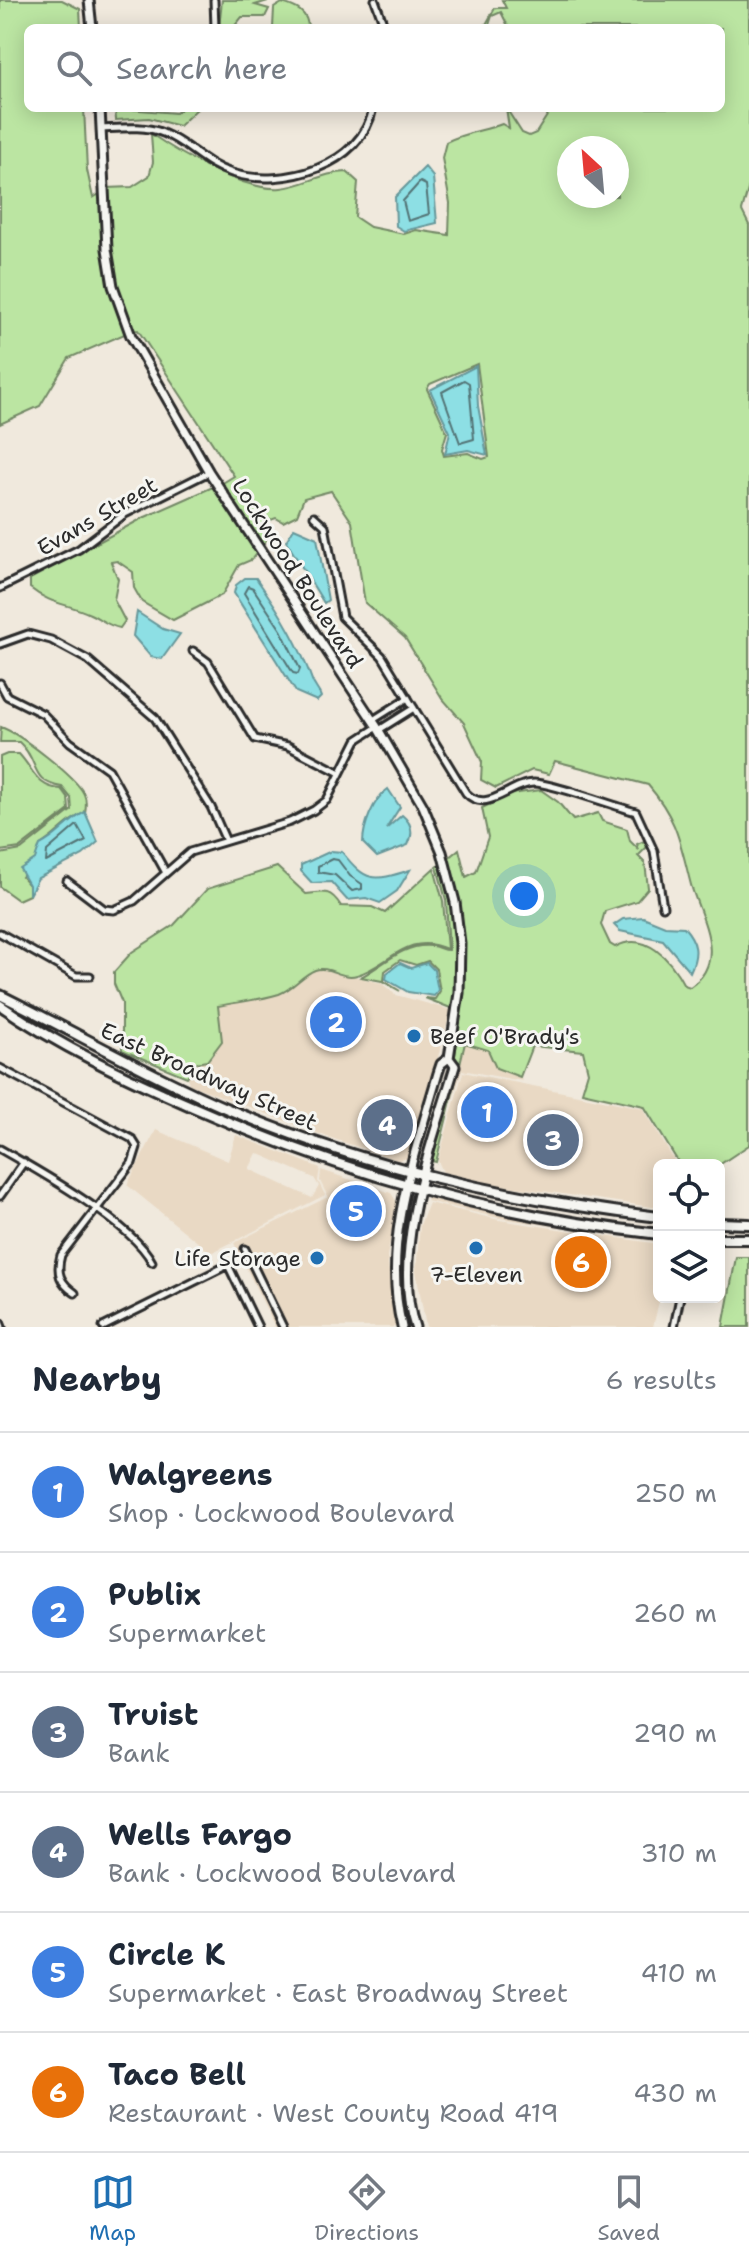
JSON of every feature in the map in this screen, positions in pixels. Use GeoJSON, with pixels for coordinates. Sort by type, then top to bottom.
{"type":"FeatureCollection","features":[{"type":"Feature","properties":{"kind":"main road","name":"East Broadway Street"},"geometry":{"type":"LineString","coordinates":[[0,995],[129,1064],[254,1120],[410,1173],[516,1196],[653,1216]]}},
{"type":"Feature","properties":{"kind":"main road","name":"East Broadway Street"},"geometry":{"type":"LineString","coordinates":[[0,1005],[106,1066],[250,1131],[408,1188],[575,1223],[653,1233]]}},
{"type":"Feature","properties":{"kind":"main road"},"geometry":{"type":"LineString","coordinates":[[250,1131],[254,1120]]}},
{"type":"Feature","properties":{"kind":"main road"},"geometry":{"type":"LineString","coordinates":[[725,1223],[749,1224]]}},
{"type":"Feature","properties":{"kind":"main road"},"geometry":{"type":"LineString","coordinates":[[725,1239],[749,1239]]}},
{"type":"Feature","properties":{"kind":"street"},"geometry":{"type":"LineString","coordinates":[[89,0],[92,24]]}},
{"type":"Feature","properties":{"kind":"street"},"geometry":{"type":"LineString","coordinates":[[214,0],[215,24]]}},
{"type":"Feature","properties":{"kind":"street"},"geometry":{"type":"LineString","coordinates":[[375,0],[384,24]]}},
{"type":"Feature","properties":{"kind":"street","name":"Lockwood Boulevard"},"geometry":{"type":"LineString","coordinates":[[100,112],[107,249],[113,286],[131,336],[209,472],[376,726],[423,806],[442,852],[455,902],[460,943],[459,993],[449,1058],[441,1064],[410,1173],[395,1257],[394,1281],[402,1327]]}},
{"type":"Feature","properties":{"kind":"street"},"geometry":{"type":"LineString","coordinates":[[102,129],[146,128],[164,133],[209,164],[234,174],[265,179],[295,175],[324,165],[352,147],[368,130],[372,112]]}},
{"type":"Feature","properties":{"kind":"street","name":"Evans Street"},"geometry":{"type":"LineString","coordinates":[[0,588],[79,549],[125,514],[209,472]]}},
{"type":"Feature","properties":{"kind":"street"},"geometry":{"type":"LineString","coordinates":[[314,516],[325,526],[342,617],[382,656],[474,800],[483,802],[533,783],[636,812],[654,851],[663,907]]}},
{"type":"Feature","properties":{"kind":"street"},"geometry":{"type":"LineString","coordinates":[[0,644],[28,634],[51,640],[88,660],[155,718],[211,807],[226,841]]}},
{"type":"Feature","properties":{"kind":"street"},"geometry":{"type":"LineString","coordinates":[[193,651],[208,662],[255,739],[260,743],[288,746],[340,773]]}},
{"type":"Feature","properties":{"kind":"street"},"geometry":{"type":"LineString","coordinates":[[0,683],[7,696],[43,714],[70,742],[109,770],[165,871]]}},
{"type":"Feature","properties":{"kind":"street"},"geometry":{"type":"LineString","coordinates":[[67,881],[104,909],[114,910],[134,901],[190,852],[290,822],[314,810],[327,800],[357,740],[408,698]]}},
{"type":"Feature","properties":{"kind":"street"},"geometry":{"type":"LineString","coordinates":[[376,726],[414,708]]}},
{"type":"Feature","properties":{"kind":"street"},"geometry":{"type":"LineString","coordinates":[[0,933],[76,976],[90,976]]}},
{"type":"Feature","properties":{"kind":"street","name":"Lockwood Boulevard"},"geometry":{"type":"LineString","coordinates":[[415,1327],[408,1302],[406,1270],[410,1234],[455,1066],[449,1058]]}},
{"type":"Feature","properties":{"kind":"street"},"geometry":{"type":"LineString","coordinates":[[0,1068],[132,1139],[137,1147],[132,1163],[61,1255],[58,1266],[64,1285],[75,1293]]}},
{"type":"Feature","properties":{"kind":"street"},"geometry":{"type":"LineString","coordinates":[[0,1149],[96,1211],[145,1249],[152,1262]]}},
{"type":"Feature","properties":{"kind":"street"},"geometry":{"type":"LineString","coordinates":[[0,1196],[24,1162]]}},
{"type":"Feature","properties":{"kind":"street"},"geometry":{"type":"LineString","coordinates":[[245,1249],[283,1327]]}},
{"type":"Feature","properties":{"kind":"street"},"geometry":{"type":"LineString","coordinates":[[103,1327],[228,1265],[258,1327]]}},
{"type":"Feature","properties":{"kind":"street"},"geometry":{"type":"LineString","coordinates":[[674,1327],[679,1303]]}},
{"type":"Feature","properties":{"kind":"shaded area"},"geometry":{"type":"Polygon","coordinates":[[[325,969],[381,983],[396,995],[451,1010],[410,1158],[397,1160],[325,1136],[189,1084],[187,1077],[218,1006],[279,994],[315,970],[325,969]]]}},
{"type":"Feature","properties":{"kind":"shaded area"},"geometry":{"type":"Polygon","coordinates":[[[465,1043],[488,1050],[496,1068],[520,1077],[522,1081],[462,1070],[452,1102],[465,1043]]]}},
{"type":"Feature","properties":{"kind":"shaded area"},"geometry":{"type":"Polygon","coordinates":[[[463,1072],[643,1108],[673,1159],[653,1159],[653,1207],[487,1183],[443,1172],[438,1161],[463,1072]]]}},
{"type":"Feature","properties":{"kind":"shaded area"},"geometry":{"type":"Polygon","coordinates":[[[156,1130],[228,1161],[236,1135],[320,1168],[318,1181],[325,1195],[211,1253],[127,1185],[156,1130]],[[257,1153],[249,1169],[312,1198],[319,1186],[314,1178],[257,1153]]]}},
{"type":"Feature","properties":{"kind":"shaded area"},"geometry":{"type":"Polygon","coordinates":[[[321,1170],[391,1193],[398,1204],[387,1256],[396,1327],[275,1327],[234,1243],[328,1197],[320,1181],[321,1170]]]}},
{"type":"Feature","properties":{"kind":"shaded area"},"geometry":{"type":"Polygon","coordinates":[[[428,1197],[534,1219],[653,1237],[653,1241],[499,1218],[427,1201],[428,1197]]]}},
{"type":"Feature","properties":{"kind":"shaded area"},"geometry":{"type":"Polygon","coordinates":[[[429,1203],[499,1220],[653,1243],[653,1303],[659,1303],[653,1327],[426,1327],[416,1271],[420,1225],[429,1203]]]}},
{"type":"Feature","properties":{"kind":"green space"},"geometry":{"type":"Polygon","coordinates":[[[0,0],[62,0],[80,9],[81,24],[24,24],[24,112],[84,112],[87,170],[93,198],[101,193],[104,249],[127,333],[69,358],[40,406],[0,424],[0,0]]]}},
{"type":"Feature","properties":{"kind":"green space"},"geometry":{"type":"Polygon","coordinates":[[[222,0],[271,0],[255,5],[269,9],[265,17],[242,17],[236,24],[219,24],[222,0]]]}},
{"type":"Feature","properties":{"kind":"green space"},"geometry":{"type":"Polygon","coordinates":[[[502,0],[749,0],[749,186],[742,211],[749,225],[749,1145],[725,1161],[676,1159],[644,1106],[582,1092],[588,1072],[583,1051],[532,1046],[520,1077],[496,1068],[488,1050],[465,1043],[436,1162],[432,1161],[451,1081],[462,998],[462,932],[447,859],[459,849],[466,877],[476,872],[488,837],[482,808],[511,794],[541,790],[558,802],[573,820],[598,813],[602,821],[627,829],[630,841],[639,850],[637,844],[644,841],[647,847],[638,856],[645,863],[648,888],[637,901],[605,911],[601,925],[610,944],[615,947],[637,942],[656,950],[672,966],[684,985],[690,987],[702,976],[710,952],[705,924],[677,832],[666,809],[648,785],[555,761],[549,774],[532,770],[496,788],[481,780],[482,762],[464,723],[442,698],[405,638],[365,603],[352,522],[331,491],[304,498],[297,515],[283,522],[276,518],[265,522],[271,533],[262,546],[221,484],[234,476],[138,330],[133,331],[116,285],[110,249],[107,188],[132,187],[149,176],[153,162],[151,134],[213,170],[249,184],[281,188],[347,172],[358,182],[355,217],[370,227],[404,234],[416,230],[449,235],[450,203],[442,158],[446,142],[502,124],[509,128],[507,112],[522,133],[529,136],[536,133],[549,112],[725,112],[725,24],[507,24],[501,12],[492,16],[489,24],[486,24],[495,8],[506,8],[502,0]],[[477,364],[430,384],[427,389],[447,432],[442,449],[444,456],[468,453],[483,459],[489,457],[477,364]]]}},
{"type":"Feature","properties":{"kind":"green space"},"geometry":{"type":"Polygon","coordinates":[[[282,3],[292,6],[306,18],[307,24],[273,24],[274,8],[282,3]]]}},
{"type":"Feature","properties":{"kind":"green space"},"geometry":{"type":"Polygon","coordinates":[[[115,112],[194,112],[179,126],[149,118],[116,120],[115,112]]]}},
{"type":"Feature","properties":{"kind":"green space"},"geometry":{"type":"Polygon","coordinates":[[[215,486],[258,551],[251,560],[239,565],[222,595],[173,620],[142,602],[134,588],[133,572],[117,561],[111,562],[118,579],[114,600],[125,621],[120,628],[44,597],[30,588],[30,579],[143,518],[215,486]]]}},
{"type":"Feature","properties":{"kind":"green space"},"geometry":{"type":"Polygon","coordinates":[[[1,727],[59,767],[79,787],[86,801],[85,813],[40,845],[36,859],[22,877],[29,885],[29,895],[18,900],[0,887],[0,854],[21,850],[72,810],[71,798],[62,787],[51,784],[39,775],[19,742],[0,742],[1,727]]]}},
{"type":"Feature","properties":{"kind":"green space"},"geometry":{"type":"Polygon","coordinates":[[[19,754],[36,777],[46,785],[61,789],[68,798],[69,810],[20,848],[0,851],[0,757],[19,754]]]}},
{"type":"Feature","properties":{"kind":"green space"},"geometry":{"type":"Polygon","coordinates":[[[442,863],[457,943],[453,1009],[425,998],[435,999],[440,991],[436,969],[428,961],[416,965],[400,960],[385,971],[384,981],[400,991],[382,981],[361,977],[412,948],[431,946],[449,950],[446,900],[437,867],[442,863]]]}},
{"type":"Feature","properties":{"kind":"green space"},"geometry":{"type":"Polygon","coordinates":[[[277,867],[306,894],[327,893],[341,906],[372,907],[385,913],[434,868],[443,901],[447,949],[420,944],[409,947],[369,970],[351,976],[325,969],[315,970],[279,994],[218,1006],[222,1041],[207,1061],[196,1063],[187,1077],[122,1050],[122,1003],[114,984],[114,972],[132,952],[174,925],[207,889],[277,867]]]}},
{"type":"Feature","properties":{"kind":"green space"},"geometry":{"type":"Polygon","coordinates":[[[736,1257],[749,1257],[749,1327],[723,1327],[736,1257]]]}},
{"type":"Feature","properties":{"kind":"water"},"geometry":{"type":"Polygon","coordinates":[[[425,167],[433,177],[437,223],[404,231],[396,226],[395,197],[425,167]]]}},
{"type":"Feature","properties":{"kind":"water"},"geometry":{"type":"Polygon","coordinates":[[[476,366],[478,406],[487,455],[468,450],[445,454],[450,432],[430,390],[476,366]]]}},
{"type":"Feature","properties":{"kind":"water"},"geometry":{"type":"Polygon","coordinates":[[[294,528],[317,538],[328,600],[324,603],[286,541],[294,528]]]}},
{"type":"Feature","properties":{"kind":"water"},"geometry":{"type":"Polygon","coordinates":[[[245,578],[256,578],[288,627],[321,697],[317,701],[296,692],[234,593],[236,585],[245,578]]]}},
{"type":"Feature","properties":{"kind":"water"},"geometry":{"type":"Polygon","coordinates":[[[137,612],[163,629],[180,634],[162,659],[151,657],[133,636],[137,612]]]}},
{"type":"Feature","properties":{"kind":"water"},"geometry":{"type":"Polygon","coordinates":[[[388,789],[400,807],[386,829],[402,815],[410,825],[411,836],[408,845],[377,857],[363,843],[363,836],[373,806],[388,789]]]}},
{"type":"Feature","properties":{"kind":"water"},"geometry":{"type":"Polygon","coordinates":[[[85,812],[98,842],[83,855],[38,878],[29,895],[29,885],[20,869],[35,859],[40,845],[85,812]]]}},
{"type":"Feature","properties":{"kind":"water"},"geometry":{"type":"Polygon","coordinates":[[[331,851],[342,852],[358,869],[371,877],[410,870],[397,891],[380,903],[366,898],[347,900],[331,882],[312,883],[301,871],[301,865],[331,851]]]}},
{"type":"Feature","properties":{"kind":"water"},"geometry":{"type":"Polygon","coordinates":[[[643,917],[665,926],[684,927],[695,948],[690,972],[663,940],[620,931],[614,925],[623,919],[643,917]]]}},
{"type":"Feature","properties":{"kind":"water"},"geometry":{"type":"Polygon","coordinates":[[[400,963],[411,968],[427,963],[434,970],[438,990],[434,996],[408,992],[386,979],[387,973],[400,963]]]}},
{"type":"Feature","properties":{"kind":"place","name":"Publix"},"geometry":{"type":"Point","coordinates":[336,1022]}},
{"type":"Feature","properties":{"kind":"place","name":"Beef O'Brady's"},"geometry":{"type":"Point","coordinates":[414,1036]}},
{"type":"Feature","properties":{"kind":"place","name":"Walgreens"},"geometry":{"type":"Point","coordinates":[487,1112]}},
{"type":"Feature","properties":{"kind":"place","name":"Wells Fargo"},"geometry":{"type":"Point","coordinates":[387,1125]}},
{"type":"Feature","properties":{"kind":"place","name":"Truist"},"geometry":{"type":"Point","coordinates":[553,1140]}},
{"type":"Feature","properties":{"kind":"place","name":"Circle K"},"geometry":{"type":"Point","coordinates":[356,1211]}},
{"type":"Feature","properties":{"kind":"place","name":"7-Eleven"},"geometry":{"type":"Point","coordinates":[476,1248]}},
{"type":"Feature","properties":{"kind":"place","name":"Life Storage"},"geometry":{"type":"Point","coordinates":[317,1258]}},
{"type":"Feature","properties":{"kind":"place","name":"Taco Bell"},"geometry":{"type":"Point","coordinates":[581,1262]}}]}
